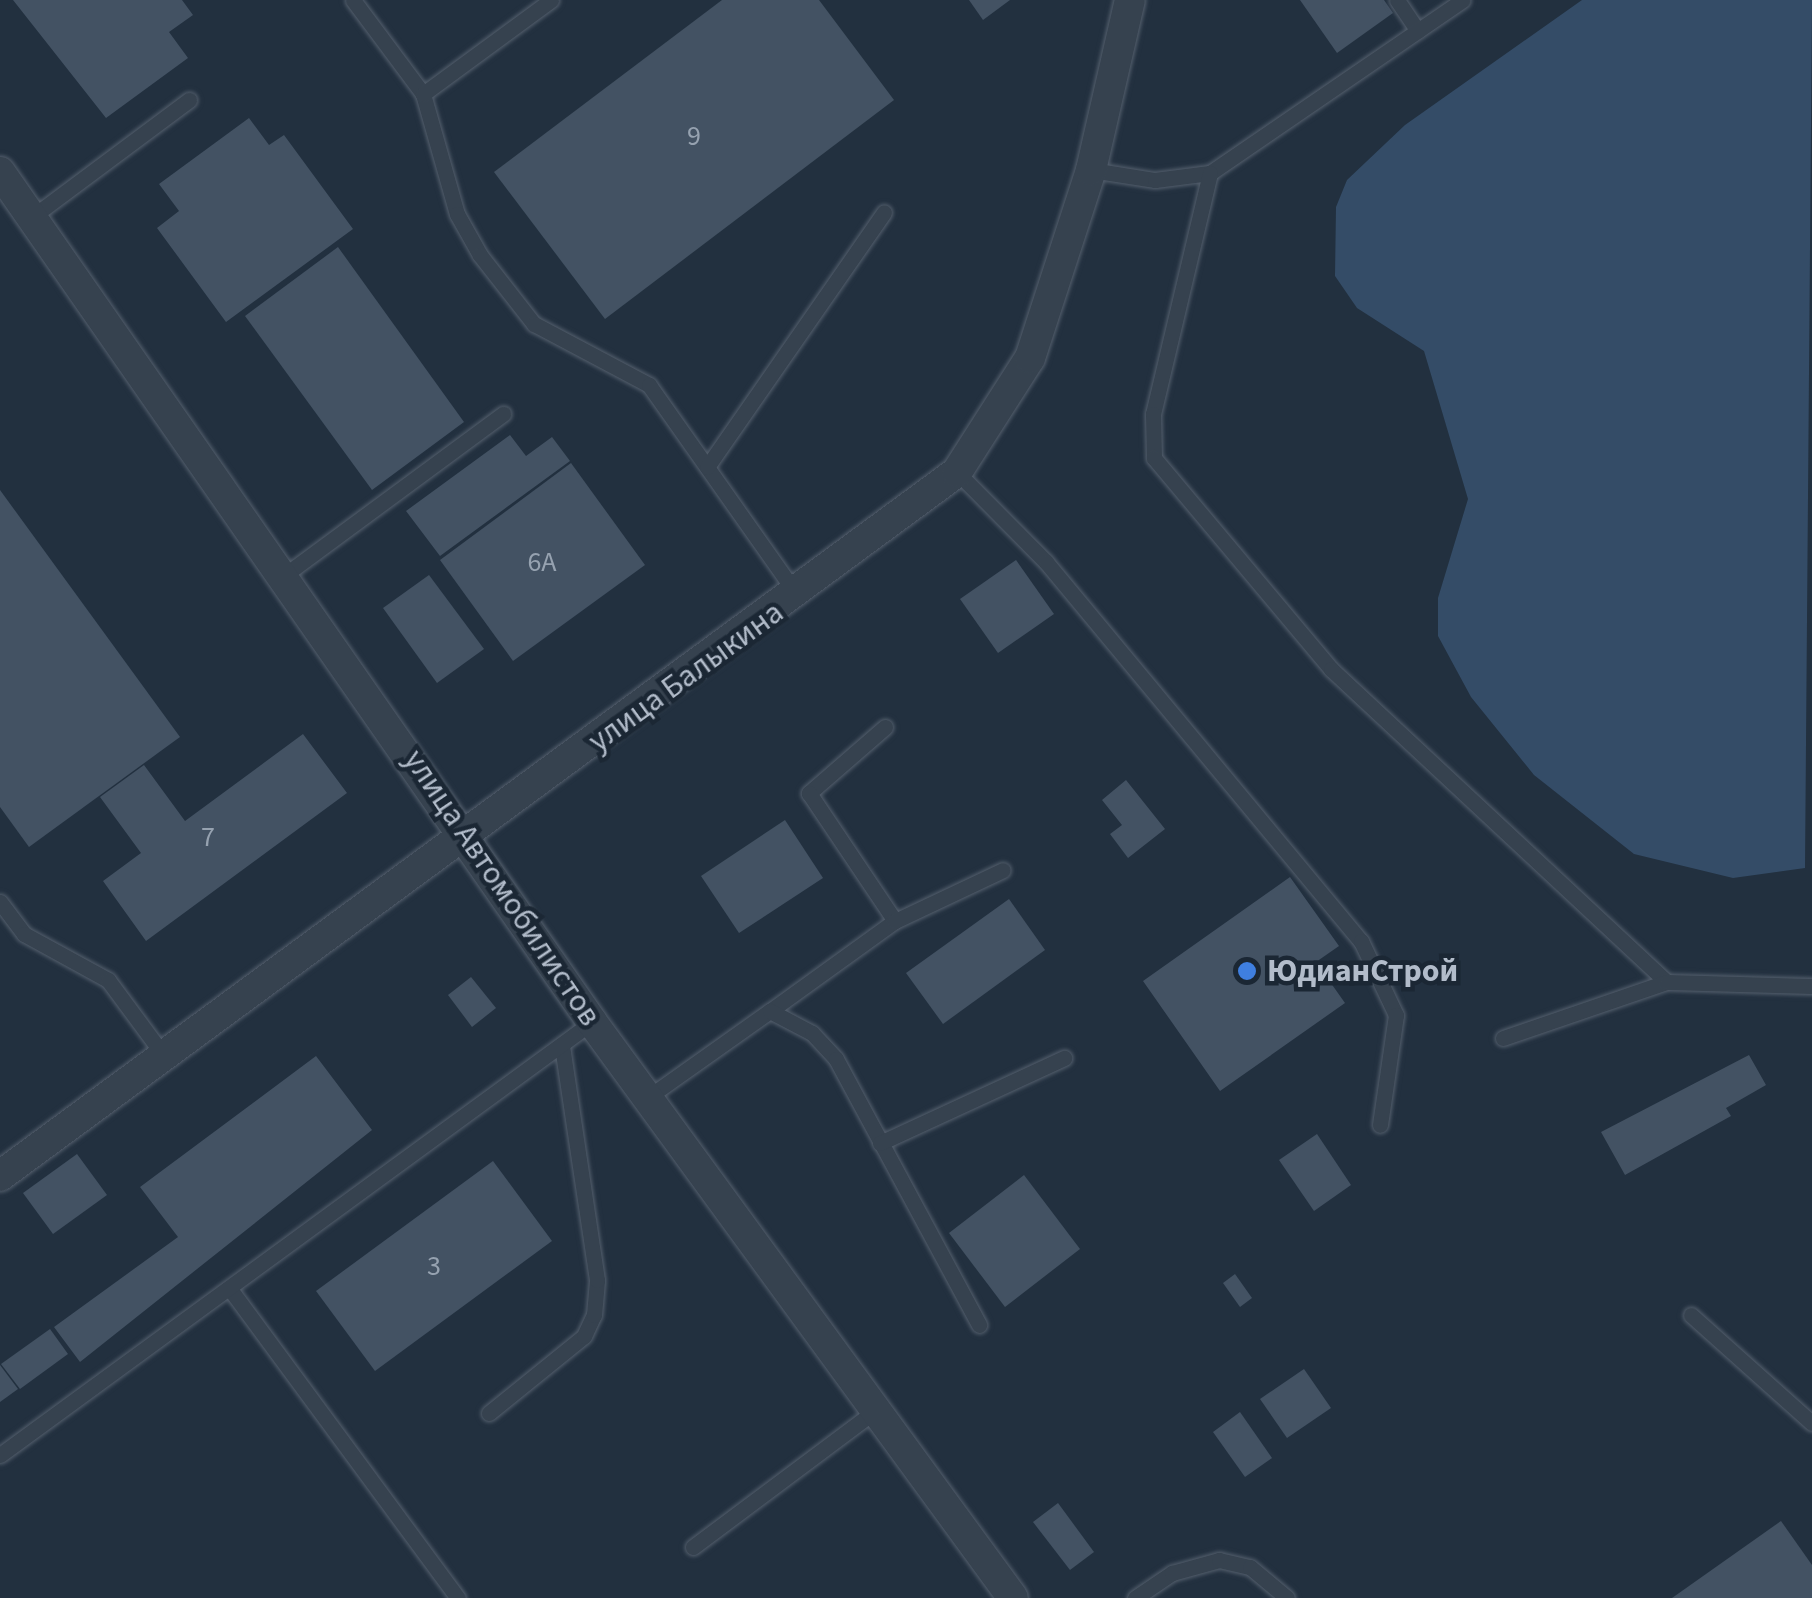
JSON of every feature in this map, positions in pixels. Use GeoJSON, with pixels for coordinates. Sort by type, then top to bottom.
{"type":"FeatureCollection","features":[{"type":"Feature","properties":{"kind":"street","name":"улица Балыкина"},"geometry":{"type":"LineString","coordinates":[[0,1176],[465,840],[957,472],[1030,358],[1091,170],[1121,8]]}},
{"type":"Feature","properties":{"kind":"street","name":"улица Автомобилистов"},"geometry":{"type":"LineString","coordinates":[[0,172],[286,574],[592,1022],[1013,1598]]}},
{"type":"Feature","properties":{"kind":"lane"},"geometry":{"type":"LineString","coordinates":[[353,0],[423,94],[457,214],[480,255],[534,324],[648,385],[798,594]]}},
{"type":"Feature","properties":{"kind":"lane"},"geometry":{"type":"LineString","coordinates":[[423,94],[551,0]]}},
{"type":"Feature","properties":{"kind":"lane"},"geometry":{"type":"LineString","coordinates":[[1398,0],[1418,31]]}},
{"type":"Feature","properties":{"kind":"lane"},"geometry":{"type":"LineString","coordinates":[[1091,170],[1155,180],[1210,174],[1463,0]]}},
{"type":"Feature","properties":{"kind":"lane"},"geometry":{"type":"LineString","coordinates":[[32,217],[189,100]]}},
{"type":"Feature","properties":{"kind":"lane"},"geometry":{"type":"LineString","coordinates":[[1210,174],[1153,414],[1154,458],[1330,669],[1667,982]]}},
{"type":"Feature","properties":{"kind":"lane"},"geometry":{"type":"LineString","coordinates":[[707,467],[884,212]]}},
{"type":"Feature","properties":{"kind":"lane"},"geometry":{"type":"LineString","coordinates":[[286,574],[502,414]]}},
{"type":"Feature","properties":{"kind":"lane"},"geometry":{"type":"LineString","coordinates":[[957,472],[1046,562],[1360,941],[1396,1015],[1380,1125]]}},
{"type":"Feature","properties":{"kind":"lane"},"geometry":{"type":"LineString","coordinates":[[885,728],[809,794],[895,921]]}},
{"type":"Feature","properties":{"kind":"lane"},"geometry":{"type":"LineString","coordinates":[[647,1098],[895,921],[1003,870]]}},
{"type":"Feature","properties":{"kind":"lane"},"geometry":{"type":"LineString","coordinates":[[0,902],[24,934],[108,980],[165,1057]]}},
{"type":"Feature","properties":{"kind":"lane"},"geometry":{"type":"LineString","coordinates":[[1503,1038],[1667,982],[1812,986]]}},
{"type":"Feature","properties":{"kind":"lane"},"geometry":{"type":"LineString","coordinates":[[770,1011],[812,1033],[836,1060],[979,1325]]}},
{"type":"Feature","properties":{"kind":"lane"},"geometry":{"type":"LineString","coordinates":[[0,1454],[592,1022]]}},
{"type":"Feature","properties":{"kind":"lane"},"geometry":{"type":"LineString","coordinates":[[488,1413],[584,1336],[594,1315],[598,1280],[562,1044]]}},
{"type":"Feature","properties":{"kind":"lane"},"geometry":{"type":"LineString","coordinates":[[880,1143],[1064,1058]]}},
{"type":"Feature","properties":{"kind":"lane"},"geometry":{"type":"LineString","coordinates":[[230,1289],[458,1598]]}},
{"type":"Feature","properties":{"kind":"lane"},"geometry":{"type":"LineString","coordinates":[[1691,1315],[1812,1423]]}},
{"type":"Feature","properties":{"kind":"lane"},"geometry":{"type":"LineString","coordinates":[[692,1546],[875,1411]]}},
{"type":"Feature","properties":{"kind":"lane"},"geometry":{"type":"LineString","coordinates":[[1135,1598],[1172,1573],[1220,1560],[1250,1567],[1286,1598]]}},
{"type":"Feature","properties":{"kind":"water"},"geometry":{"type":"Polygon","coordinates":[[[1582,0],[1812,0],[1805,868],[1733,878],[1634,854],[1534,775],[1471,697],[1438,636],[1438,598],[1468,499],[1424,351],[1357,308],[1335,276],[1336,207],[1347,180],[1405,125],[1582,0]]]}},
{"type":"Feature","properties":{"kind":"building"},"geometry":{"type":"Polygon","coordinates":[[[13,0],[182,0],[193,15],[169,32],[188,58],[106,118],[13,0]]]}},
{"type":"Feature","properties":{"kind":"building"},"geometry":{"type":"Polygon","coordinates":[[[722,0],[819,0],[894,100],[605,319],[494,172],[722,0]]]}},
{"type":"Feature","properties":{"kind":"building"},"geometry":{"type":"Polygon","coordinates":[[[969,0],[1010,0],[983,20],[969,0]]]}},
{"type":"Feature","properties":{"kind":"building"},"geometry":{"type":"Polygon","coordinates":[[[1300,0],[1384,0],[1393,13],[1337,53],[1300,0]]]}},
{"type":"Feature","properties":{"kind":"building"},"geometry":{"type":"Polygon","coordinates":[[[249,118],[269,145],[284,135],[353,229],[226,322],[157,228],[179,211],[159,184],[249,118]]]}},
{"type":"Feature","properties":{"kind":"building"},"geometry":{"type":"Polygon","coordinates":[[[338,247],[464,422],[372,490],[245,316],[338,247]]]}},
{"type":"Feature","properties":{"kind":"building"},"geometry":{"type":"Polygon","coordinates":[[[510,435],[526,456],[552,437],[570,461],[440,556],[406,511],[510,435]]]}},
{"type":"Feature","properties":{"kind":"building"},"geometry":{"type":"Polygon","coordinates":[[[571,463],[645,565],[513,661],[440,560],[571,463]]]}},
{"type":"Feature","properties":{"kind":"building"},"geometry":{"type":"Polygon","coordinates":[[[0,490],[180,737],[29,847],[0,807],[0,490]]]}},
{"type":"Feature","properties":{"kind":"building"},"geometry":{"type":"Polygon","coordinates":[[[1016,560],[1054,614],[998,653],[960,599],[1016,560]]]}},
{"type":"Feature","properties":{"kind":"building"},"geometry":{"type":"Polygon","coordinates":[[[429,575],[484,649],[437,683],[383,608],[429,575]]]}},
{"type":"Feature","properties":{"kind":"building"},"geometry":{"type":"Polygon","coordinates":[[[303,734],[347,793],[146,941],[103,881],[141,853],[100,797],[144,765],[185,821],[303,734]]]}},
{"type":"Feature","properties":{"kind":"building"},"geometry":{"type":"Polygon","coordinates":[[[1126,780],[1165,829],[1128,858],[1110,834],[1122,825],[1102,800],[1126,780]]]}},
{"type":"Feature","properties":{"kind":"building"},"geometry":{"type":"Polygon","coordinates":[[[785,820],[823,878],[739,933],[701,876],[785,820]]]}},
{"type":"Feature","properties":{"kind":"building"},"geometry":{"type":"Polygon","coordinates":[[[1290,877],[1339,946],[1316,962],[1345,1003],[1220,1091],[1143,981],[1290,877]]]}},
{"type":"Feature","properties":{"kind":"building"},"geometry":{"type":"Polygon","coordinates":[[[1009,899],[1045,950],[943,1024],[906,973],[1009,899]]]}},
{"type":"Feature","properties":{"kind":"building"},"geometry":{"type":"Polygon","coordinates":[[[471,977],[496,1008],[472,1027],[448,995],[471,977]]]}},
{"type":"Feature","properties":{"kind":"building"},"geometry":{"type":"Polygon","coordinates":[[[1749,1055],[1766,1085],[1726,1108],[1731,1116],[1625,1175],[1601,1132],[1749,1055]]]}},
{"type":"Feature","properties":{"kind":"building"},"geometry":{"type":"Polygon","coordinates":[[[316,1056],[372,1130],[80,1362],[54,1327],[178,1237],[140,1187],[316,1056]]]}},
{"type":"Feature","properties":{"kind":"building"},"geometry":{"type":"Polygon","coordinates":[[[1317,1134],[1351,1185],[1314,1211],[1279,1160],[1317,1134]]]}},
{"type":"Feature","properties":{"kind":"building"},"geometry":{"type":"Polygon","coordinates":[[[77,1154],[107,1195],[53,1234],[23,1193],[77,1154]]]}},
{"type":"Feature","properties":{"kind":"building"},"geometry":{"type":"Polygon","coordinates":[[[493,1161],[552,1241],[375,1371],[316,1291],[493,1161]]]}},
{"type":"Feature","properties":{"kind":"building"},"geometry":{"type":"Polygon","coordinates":[[[1024,1175],[1080,1249],[1005,1307],[949,1233],[1024,1175]]]}},
{"type":"Feature","properties":{"kind":"building"},"geometry":{"type":"Polygon","coordinates":[[[1235,1274],[1252,1298],[1240,1307],[1223,1283],[1235,1274]]]}},
{"type":"Feature","properties":{"kind":"building"},"geometry":{"type":"Polygon","coordinates":[[[50,1329],[68,1354],[20,1389],[1,1364],[50,1329]]]}},
{"type":"Feature","properties":{"kind":"building"},"geometry":{"type":"Polygon","coordinates":[[[0,1365],[18,1389],[0,1402],[0,1365]]]}},
{"type":"Feature","properties":{"kind":"building"},"geometry":{"type":"Polygon","coordinates":[[[1304,1369],[1331,1408],[1287,1438],[1260,1399],[1304,1369]]]}},
{"type":"Feature","properties":{"kind":"building"},"geometry":{"type":"Polygon","coordinates":[[[1240,1412],[1272,1458],[1245,1477],[1213,1432],[1240,1412]]]}},
{"type":"Feature","properties":{"kind":"building"},"geometry":{"type":"Polygon","coordinates":[[[1058,1503],[1094,1552],[1070,1570],[1033,1522],[1058,1503]]]}},
{"type":"Feature","properties":{"kind":"building"},"geometry":{"type":"Polygon","coordinates":[[[1781,1521],[1812,1565],[1812,1598],[1672,1598],[1781,1521]]]}},
{"type":"Feature","properties":{"kind":"place","name":"ЮдианСтрой"},"geometry":{"type":"Point","coordinates":[1247,971]}}]}
